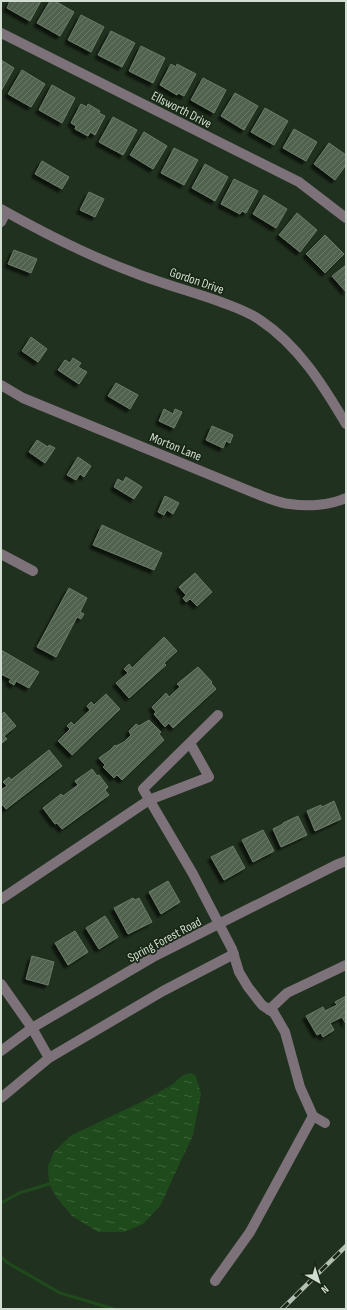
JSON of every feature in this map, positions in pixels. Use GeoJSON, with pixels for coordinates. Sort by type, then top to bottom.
{"type":"FeatureCollection","features":[{"type":"Feature","properties":{"kind":"street","name":"Ellsworth Drive"},"geometry":{"type":"LineString","coordinates":[[1,33],[299,182],[346,218]]}},
{"type":"Feature","properties":{"kind":"street"},"geometry":{"type":"LineString","coordinates":[[1,222],[4,211]]}},
{"type":"Feature","properties":{"kind":"street","name":"Gordon Drive"},"geometry":{"type":"LineString","coordinates":[[4,211],[84,251],[135,274],[232,306],[260,319],[302,358],[326,390],[346,424]]}},
{"type":"Feature","properties":{"kind":"street","name":"Morton Lane"},"geometry":{"type":"LineString","coordinates":[[1,385],[23,398],[262,496],[290,504],[316,505],[339,501],[346,498]]}},
{"type":"Feature","properties":{"kind":"street"},"geometry":{"type":"LineString","coordinates":[[1,554],[33,571]]}},
{"type":"Feature","properties":{"kind":"street"},"geometry":{"type":"LineString","coordinates":[[218,715],[143,789],[219,924],[234,954],[239,972],[262,1005],[274,1013],[285,1032],[300,1087],[313,1116],[325,1123]]}},
{"type":"Feature","properties":{"kind":"street"},"geometry":{"type":"LineString","coordinates":[[1,899],[149,800],[209,777],[190,743]]}},
{"type":"Feature","properties":{"kind":"street","name":"Spring Forest Road"},"geometry":{"type":"LineString","coordinates":[[1,1051],[32,1028],[155,956],[346,861]]}},
{"type":"Feature","properties":{"kind":"street"},"geometry":{"type":"LineString","coordinates":[[1,1098],[49,1058],[163,991],[234,954]]}},
{"type":"Feature","properties":{"kind":"street"},"geometry":{"type":"LineString","coordinates":[[269,1010],[287,993],[346,965]]}},
{"type":"Feature","properties":{"kind":"street"},"geometry":{"type":"LineString","coordinates":[[1,984],[32,1028],[49,1058]]}},
{"type":"Feature","properties":{"kind":"street"},"geometry":{"type":"LineString","coordinates":[[215,1281],[250,1232],[313,1116]]}},
{"type":"Feature","properties":{"kind":"water"},"geometry":{"type":"Polygon","coordinates":[[[191,1073],[196,1076],[201,1094],[193,1135],[160,1206],[143,1224],[124,1232],[98,1232],[72,1216],[57,1198],[49,1184],[48,1166],[54,1152],[70,1136],[145,1100],[173,1084],[183,1075],[191,1073]]]}},
{"type":"Feature","properties":{"kind":"building"},"geometry":{"type":"Polygon","coordinates":[[[10,1],[41,1],[30,21],[7,8],[10,1]]]}},
{"type":"Feature","properties":{"kind":"building"},"geometry":{"type":"Polygon","coordinates":[[[50,1],[55,1],[74,12],[60,36],[37,23],[50,1]]]}},
{"type":"Feature","properties":{"kind":"building"},"geometry":{"type":"Polygon","coordinates":[[[81,15],[104,27],[91,52],[68,40],[81,15]]]}},
{"type":"Feature","properties":{"kind":"building"},"geometry":{"type":"Polygon","coordinates":[[[111,31],[135,43],[122,67],[98,55],[111,31]]]}},
{"type":"Feature","properties":{"kind":"building"},"geometry":{"type":"Polygon","coordinates":[[[141,46],[165,58],[153,83],[129,71],[141,46]]]}},
{"type":"Feature","properties":{"kind":"building"},"geometry":{"type":"Polygon","coordinates":[[[1,60],[14,68],[1,91],[1,60]]]}},
{"type":"Feature","properties":{"kind":"building"},"geometry":{"type":"Polygon","coordinates":[[[171,64],[176,67],[177,64],[196,74],[184,96],[178,93],[177,95],[160,85],[171,64]]]}},
{"type":"Feature","properties":{"kind":"building"},"geometry":{"type":"Polygon","coordinates":[[[22,70],[45,84],[31,107],[8,94],[22,70]]]}},
{"type":"Feature","properties":{"kind":"building"},"geometry":{"type":"Polygon","coordinates":[[[203,78],[226,90],[214,113],[191,100],[203,78]]]}},
{"type":"Feature","properties":{"kind":"building"},"geometry":{"type":"Polygon","coordinates":[[[52,85],[75,98],[62,123],[39,110],[52,85]]]}},
{"type":"Feature","properties":{"kind":"building"},"geometry":{"type":"Polygon","coordinates":[[[235,93],[258,106],[244,130],[221,116],[235,93]]]}},
{"type":"Feature","properties":{"kind":"building"},"geometry":{"type":"Polygon","coordinates":[[[81,104],[87,107],[88,104],[100,111],[99,113],[105,116],[95,135],[90,132],[88,136],[75,129],[76,126],[71,123],[81,104]]]}},
{"type":"Feature","properties":{"kind":"building"},"geometry":{"type":"Polygon","coordinates":[[[265,108],[288,121],[274,145],[251,132],[265,108]]]}},
{"type":"Feature","properties":{"kind":"building"},"geometry":{"type":"Polygon","coordinates":[[[113,117],[137,130],[123,155],[99,142],[113,117]]]}},
{"type":"Feature","properties":{"kind":"building"},"geometry":{"type":"Polygon","coordinates":[[[294,129],[317,142],[306,161],[283,148],[294,129]]]}},
{"type":"Feature","properties":{"kind":"building"},"geometry":{"type":"Polygon","coordinates":[[[144,132],[167,146],[153,169],[130,155],[144,132]]]}},
{"type":"Feature","properties":{"kind":"building"},"geometry":{"type":"Polygon","coordinates":[[[329,143],[346,155],[346,165],[335,180],[314,164],[329,143]]]}},
{"type":"Feature","properties":{"kind":"building"},"geometry":{"type":"Polygon","coordinates":[[[174,148],[198,160],[184,185],[161,173],[174,148]]]}},
{"type":"Feature","properties":{"kind":"building"},"geometry":{"type":"Polygon","coordinates":[[[42,161],[69,177],[62,189],[35,174],[42,161]]]}},
{"type":"Feature","properties":{"kind":"building"},"geometry":{"type":"Polygon","coordinates":[[[205,164],[228,177],[215,201],[192,188],[205,164]]]}},
{"type":"Feature","properties":{"kind":"building"},"geometry":{"type":"Polygon","coordinates":[[[234,179],[258,191],[246,213],[242,211],[240,214],[221,204],[234,179]]]}},
{"type":"Feature","properties":{"kind":"building"},"geometry":{"type":"Polygon","coordinates":[[[89,192],[104,199],[95,217],[80,210],[89,192]]]}},
{"type":"Feature","properties":{"kind":"building"},"geometry":{"type":"Polygon","coordinates":[[[264,195],[287,209],[276,228],[253,214],[264,195]]]}},
{"type":"Feature","properties":{"kind":"building"},"geometry":{"type":"Polygon","coordinates":[[[297,213],[317,230],[300,252],[279,235],[297,213]]]}},
{"type":"Feature","properties":{"kind":"building"},"geometry":{"type":"Polygon","coordinates":[[[325,235],[344,254],[325,273],[306,254],[325,235]]]}},
{"type":"Feature","properties":{"kind":"building"},"geometry":{"type":"Polygon","coordinates":[[[14,250],[37,259],[31,273],[8,264],[14,250]]]}},
{"type":"Feature","properties":{"kind":"building"},"geometry":{"type":"Polygon","coordinates":[[[346,265],[346,292],[332,276],[346,265]]]}},
{"type":"Feature","properties":{"kind":"building"},"geometry":{"type":"Polygon","coordinates":[[[31,337],[47,349],[38,362],[22,351],[31,337]]]}},
{"type":"Feature","properties":{"kind":"building"},"geometry":{"type":"Polygon","coordinates":[[[73,358],[81,363],[78,367],[87,372],[79,384],[58,370],[65,360],[70,363],[73,358]]]}},
{"type":"Feature","properties":{"kind":"building"},"geometry":{"type":"Polygon","coordinates":[[[116,383],[138,395],[130,409],[108,396],[116,383]]]}},
{"type":"Feature","properties":{"kind":"building"},"geometry":{"type":"Polygon","coordinates":[[[164,409],[173,414],[175,409],[182,412],[174,428],[159,421],[164,409]]]}},
{"type":"Feature","properties":{"kind":"building"},"geometry":{"type":"Polygon","coordinates":[[[212,426],[233,435],[230,443],[226,441],[223,448],[206,440],[212,426]]]}},
{"type":"Feature","properties":{"kind":"building"},"geometry":{"type":"Polygon","coordinates":[[[37,440],[48,447],[49,445],[55,448],[45,463],[29,452],[37,440]]]}},
{"type":"Feature","properties":{"kind":"building"},"geometry":{"type":"Polygon","coordinates":[[[78,457],[91,466],[84,477],[80,474],[76,480],[67,475],[78,457]]]}},
{"type":"Feature","properties":{"kind":"building"},"geometry":{"type":"Polygon","coordinates":[[[126,477],[142,487],[134,499],[114,487],[118,479],[123,482],[126,477]]]}},
{"type":"Feature","properties":{"kind":"building"},"geometry":{"type":"Polygon","coordinates":[[[165,496],[179,503],[173,514],[167,510],[164,515],[158,512],[165,496]]]}},
{"type":"Feature","properties":{"kind":"building"},"geometry":{"type":"Polygon","coordinates":[[[102,525],[162,553],[154,570],[93,545],[102,525]]]}},
{"type":"Feature","properties":{"kind":"building"},"geometry":{"type":"Polygon","coordinates":[[[195,573],[212,592],[197,606],[190,599],[186,602],[183,598],[186,595],[179,587],[195,573]]]}},
{"type":"Feature","properties":{"kind":"building"},"geometry":{"type":"Polygon","coordinates":[[[69,588],[87,598],[80,612],[84,614],[81,619],[77,617],[56,657],[37,647],[69,588]]]}},
{"type":"Feature","properties":{"kind":"building"},"geometry":{"type":"Polygon","coordinates":[[[164,637],[177,651],[164,663],[166,665],[129,698],[116,683],[128,673],[124,669],[129,664],[132,668],[164,637]]]}},
{"type":"Feature","properties":{"kind":"building"},"geometry":{"type":"Polygon","coordinates":[[[1,650],[39,672],[29,688],[16,681],[14,685],[9,682],[11,679],[1,674],[1,650]]]}},
{"type":"Feature","properties":{"kind":"building"},"geometry":{"type":"Polygon","coordinates":[[[198,667],[212,682],[211,683],[216,689],[173,728],[169,723],[165,727],[154,714],[156,712],[152,707],[166,693],[169,697],[180,687],[177,684],[198,667]]]}},
{"type":"Feature","properties":{"kind":"building"},"geometry":{"type":"Polygon","coordinates":[[[106,694],[120,709],[72,755],[58,741],[70,729],[67,726],[71,722],[74,725],[90,710],[87,706],[91,702],[94,705],[106,694]]]}},
{"type":"Feature","properties":{"kind":"building"},"geometry":{"type":"Polygon","coordinates":[[[4,712],[16,726],[4,736],[7,739],[2,743],[1,715],[4,712]]]}},
{"type":"Feature","properties":{"kind":"building"},"geometry":{"type":"Polygon","coordinates":[[[149,720],[161,732],[159,734],[164,740],[122,780],[117,775],[114,778],[103,767],[105,765],[99,758],[115,745],[116,746],[124,742],[131,735],[129,731],[136,724],[139,726],[149,720]]]}},
{"type":"Feature","properties":{"kind":"building"},"geometry":{"type":"Polygon","coordinates":[[[49,750],[62,766],[6,809],[1,803],[1,790],[7,786],[3,782],[9,777],[11,780],[49,750]]]}},
{"type":"Feature","properties":{"kind":"building"},"geometry":{"type":"Polygon","coordinates":[[[92,769],[97,776],[99,775],[108,787],[105,790],[109,795],[62,829],[57,823],[55,824],[43,808],[61,794],[63,796],[78,785],[75,781],[92,769]]]}},
{"type":"Feature","properties":{"kind":"building"},"geometry":{"type":"Polygon","coordinates":[[[334,801],[341,819],[315,831],[307,811],[321,805],[322,807],[334,801]]]}},
{"type":"Feature","properties":{"kind":"building"},"geometry":{"type":"Polygon","coordinates":[[[298,816],[307,835],[281,847],[273,829],[298,816]]]}},
{"type":"Feature","properties":{"kind":"building"},"geometry":{"type":"Polygon","coordinates":[[[263,830],[274,851],[253,862],[242,840],[263,830]]]}},
{"type":"Feature","properties":{"kind":"building"},"geometry":{"type":"Polygon","coordinates":[[[233,846],[245,868],[224,880],[211,857],[233,846]]]}},
{"type":"Feature","properties":{"kind":"building"},"geometry":{"type":"Polygon","coordinates":[[[168,881],[180,902],[161,914],[149,892],[168,881]]]}},
{"type":"Feature","properties":{"kind":"building"},"geometry":{"type":"Polygon","coordinates":[[[133,898],[135,900],[139,898],[152,922],[128,934],[114,908],[133,898]]]}},
{"type":"Feature","properties":{"kind":"building"},"geometry":{"type":"Polygon","coordinates":[[[105,916],[118,937],[99,949],[86,928],[105,916]]]}},
{"type":"Feature","properties":{"kind":"building"},"geometry":{"type":"Polygon","coordinates":[[[75,931],[88,952],[68,965],[55,943],[75,931]]]}},
{"type":"Feature","properties":{"kind":"building"},"geometry":{"type":"Polygon","coordinates":[[[32,956],[54,962],[48,985],[26,979],[32,956]]]}},
{"type":"Feature","properties":{"kind":"building"},"geometry":{"type":"Polygon","coordinates":[[[346,996],[346,1024],[342,1017],[330,1023],[334,1030],[323,1037],[321,1033],[317,1035],[306,1016],[323,1007],[325,1011],[337,1005],[335,1002],[346,996]]]}},
{"type":"Feature","properties":{"kind":"waterway"},"geometry":{"type":"LineString","coordinates":[[1,1203],[19,1193],[49,1184]]}},
{"type":"Feature","properties":{"kind":"waterway"},"geometry":{"type":"LineString","coordinates":[[1,1257],[8,1263],[60,1293],[114,1309]]}},
{"type":"Feature","properties":{"kind":"railway"},"geometry":{"type":"LineString","coordinates":[[282,1309],[346,1246]]}}]}
